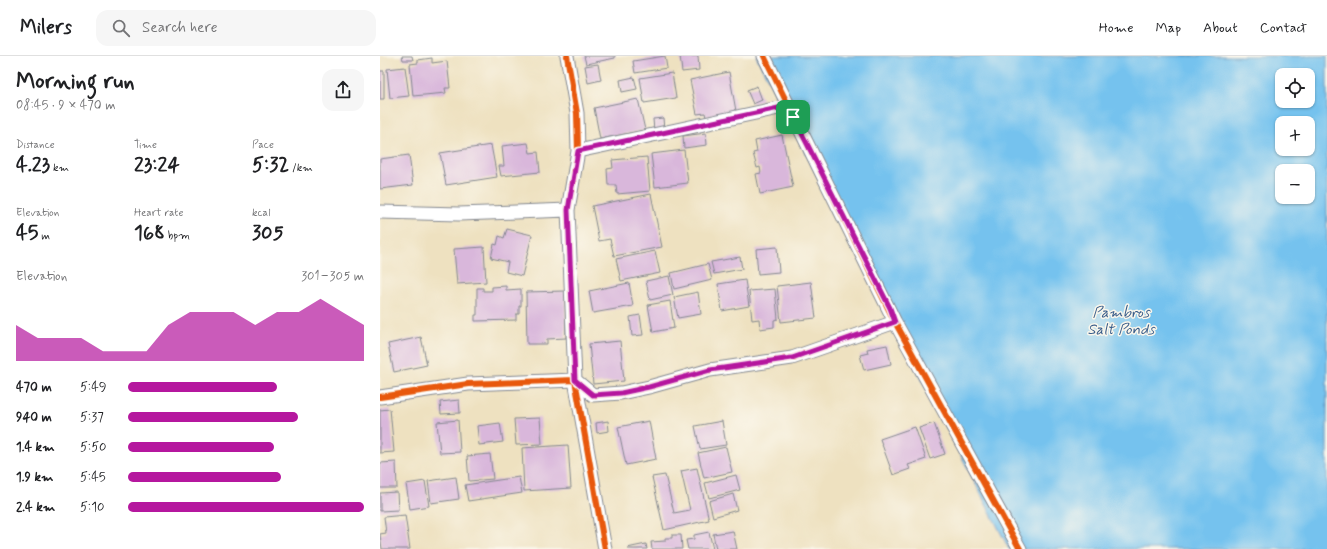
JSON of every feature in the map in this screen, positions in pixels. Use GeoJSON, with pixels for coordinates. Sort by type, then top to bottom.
{"type":"FeatureCollection","features":[{"type":"Feature","properties":{"kind":"street"},"geometry":{"type":"LineString","coordinates":[[567,56],[577,113],[578,151],[568,210],[575,380],[606,549]]}},
{"type":"Feature","properties":{"kind":"street"},"geometry":{"type":"LineString","coordinates":[[764,56],[890,308],[895,322],[1020,549]]}},
{"type":"Feature","properties":{"kind":"street"},"geometry":{"type":"LineString","coordinates":[[578,151],[788,106]]}},
{"type":"Feature","properties":{"kind":"street"},"geometry":{"type":"LineString","coordinates":[[380,212],[459,214],[568,210]]}},
{"type":"Feature","properties":{"kind":"street"},"geometry":{"type":"LineString","coordinates":[[380,397],[468,384],[575,380],[593,395],[621,393],[710,370],[792,358],[895,322]]}},
{"type":"Feature","properties":{"kind":"water","name":"Pambros Salt Ponds"},"geometry":{"type":"Polygon","coordinates":[[[756,56],[1327,56],[1327,549],[1009,549],[756,56]]]}},
{"type":"Feature","properties":{"kind":"building"},"geometry":{"type":"Polygon","coordinates":[[[402,56],[412,56],[413,60],[403,60],[402,56]]]}},
{"type":"Feature","properties":{"kind":"building"},"geometry":{"type":"Polygon","coordinates":[[[584,56],[615,56],[615,58],[586,64],[584,56]]]}},
{"type":"Feature","properties":{"kind":"building"},"geometry":{"type":"Polygon","coordinates":[[[665,56],[667,68],[635,73],[633,61],[665,56]]]}},
{"type":"Feature","properties":{"kind":"building"},"geometry":{"type":"Polygon","coordinates":[[[680,56],[698,56],[699,70],[682,72],[680,56]]]}},
{"type":"Feature","properties":{"kind":"building"},"geometry":{"type":"Polygon","coordinates":[[[432,58],[432,63],[447,61],[450,88],[445,88],[446,93],[413,96],[410,64],[418,63],[418,60],[432,58]]]}},
{"type":"Feature","properties":{"kind":"building"},"geometry":{"type":"Polygon","coordinates":[[[598,64],[601,80],[588,83],[585,66],[598,64]]]}},
{"type":"Feature","properties":{"kind":"building"},"geometry":{"type":"Polygon","coordinates":[[[405,67],[409,96],[390,98],[387,69],[405,67]]]}},
{"type":"Feature","properties":{"kind":"building"},"geometry":{"type":"Polygon","coordinates":[[[380,71],[384,71],[384,99],[380,99],[380,71]]]}},
{"type":"Feature","properties":{"kind":"building"},"geometry":{"type":"Polygon","coordinates":[[[729,72],[736,111],[706,117],[705,113],[697,114],[690,80],[729,72]]]}},
{"type":"Feature","properties":{"kind":"building"},"geometry":{"type":"Polygon","coordinates":[[[672,73],[676,98],[644,103],[640,78],[672,73]]]}},
{"type":"Feature","properties":{"kind":"building"},"geometry":{"type":"Polygon","coordinates":[[[634,77],[637,89],[622,92],[620,80],[634,77]]]}},
{"type":"Feature","properties":{"kind":"building"},"geometry":{"type":"Polygon","coordinates":[[[757,86],[762,100],[753,104],[747,90],[757,86]]]}},
{"type":"Feature","properties":{"kind":"building"},"geometry":{"type":"Polygon","coordinates":[[[638,99],[645,130],[600,139],[594,108],[638,99]]]}},
{"type":"Feature","properties":{"kind":"building"},"geometry":{"type":"Polygon","coordinates":[[[663,118],[664,130],[654,131],[653,119],[663,118]]]}},
{"type":"Feature","properties":{"kind":"building"},"geometry":{"type":"Polygon","coordinates":[[[706,133],[707,145],[684,148],[683,136],[706,133]]]}},
{"type":"Feature","properties":{"kind":"building"},"geometry":{"type":"Polygon","coordinates":[[[782,135],[793,187],[760,194],[756,174],[761,173],[760,167],[757,168],[753,153],[757,152],[755,141],[782,135]]]}},
{"type":"Feature","properties":{"kind":"building"},"geometry":{"type":"Polygon","coordinates":[[[528,143],[530,153],[538,152],[540,172],[501,176],[499,166],[504,166],[502,146],[528,143]]]}},
{"type":"Feature","properties":{"kind":"building"},"geometry":{"type":"Polygon","coordinates":[[[491,145],[497,177],[446,185],[440,153],[491,145]]]}},
{"type":"Feature","properties":{"kind":"building"},"geometry":{"type":"Polygon","coordinates":[[[684,150],[688,183],[655,187],[651,154],[684,150]]]}},
{"type":"Feature","properties":{"kind":"building"},"geometry":{"type":"Polygon","coordinates":[[[409,155],[413,185],[380,189],[380,159],[409,155]]]}},
{"type":"Feature","properties":{"kind":"building"},"geometry":{"type":"Polygon","coordinates":[[[647,157],[650,191],[617,194],[616,185],[608,185],[607,169],[613,168],[612,160],[647,157]]]}},
{"type":"Feature","properties":{"kind":"building"},"geometry":{"type":"Polygon","coordinates":[[[651,194],[662,247],[614,256],[610,239],[599,241],[592,206],[651,194]]]}},
{"type":"Feature","properties":{"kind":"building"},"geometry":{"type":"Polygon","coordinates":[[[507,229],[532,235],[522,276],[506,272],[508,262],[491,258],[494,244],[497,245],[499,236],[504,238],[507,229]]]}},
{"type":"Feature","properties":{"kind":"building"},"geometry":{"type":"Polygon","coordinates":[[[484,247],[486,282],[457,284],[454,249],[484,247]]]}},
{"type":"Feature","properties":{"kind":"building"},"geometry":{"type":"Polygon","coordinates":[[[777,247],[779,272],[758,274],[756,249],[777,247]]]}},
{"type":"Feature","properties":{"kind":"building"},"geometry":{"type":"Polygon","coordinates":[[[655,251],[660,273],[621,281],[616,259],[655,251]]]}},
{"type":"Feature","properties":{"kind":"building"},"geometry":{"type":"Polygon","coordinates":[[[740,257],[742,269],[714,274],[711,262],[740,257]]]}},
{"type":"Feature","properties":{"kind":"building"},"geometry":{"type":"Polygon","coordinates":[[[708,264],[712,280],[674,289],[671,273],[708,264]]]}},
{"type":"Feature","properties":{"kind":"building"},"geometry":{"type":"Polygon","coordinates":[[[669,276],[673,295],[650,300],[646,281],[669,276]]]}},
{"type":"Feature","properties":{"kind":"building"},"geometry":{"type":"Polygon","coordinates":[[[745,280],[749,306],[722,311],[718,284],[745,280]]]}},
{"type":"Feature","properties":{"kind":"building"},"geometry":{"type":"Polygon","coordinates":[[[811,282],[816,318],[781,322],[777,286],[811,282]]]}},
{"type":"Feature","properties":{"kind":"building"},"geometry":{"type":"Polygon","coordinates":[[[629,283],[633,306],[593,313],[589,291],[629,283]]]}},
{"type":"Feature","properties":{"kind":"building"},"geometry":{"type":"Polygon","coordinates":[[[506,286],[506,290],[521,289],[521,306],[519,306],[519,314],[516,314],[516,320],[475,321],[475,315],[477,315],[477,288],[483,288],[483,291],[492,291],[492,287],[506,286]]]}},
{"type":"Feature","properties":{"kind":"building"},"geometry":{"type":"Polygon","coordinates":[[[775,289],[778,319],[774,320],[774,327],[760,329],[759,319],[752,320],[749,291],[775,289]]]}},
{"type":"Feature","properties":{"kind":"building"},"geometry":{"type":"Polygon","coordinates":[[[565,291],[566,338],[547,339],[547,344],[527,344],[526,292],[565,291]]]}},
{"type":"Feature","properties":{"kind":"building"},"geometry":{"type":"Polygon","coordinates":[[[698,292],[701,314],[678,318],[674,297],[698,292]]]}},
{"type":"Feature","properties":{"kind":"building"},"geometry":{"type":"Polygon","coordinates":[[[670,301],[674,328],[653,332],[648,305],[670,301]]]}},
{"type":"Feature","properties":{"kind":"building"},"geometry":{"type":"Polygon","coordinates":[[[640,315],[643,335],[632,336],[630,317],[640,315]]]}},
{"type":"Feature","properties":{"kind":"building"},"geometry":{"type":"Polygon","coordinates":[[[421,337],[427,365],[394,372],[388,344],[421,337]]]}},
{"type":"Feature","properties":{"kind":"building"},"geometry":{"type":"Polygon","coordinates":[[[620,341],[624,381],[593,384],[589,344],[620,341]]]}},
{"type":"Feature","properties":{"kind":"building"},"geometry":{"type":"Polygon","coordinates":[[[887,345],[891,364],[864,370],[860,355],[868,353],[867,349],[887,345]]]}},
{"type":"Feature","properties":{"kind":"building"},"geometry":{"type":"Polygon","coordinates":[[[459,400],[460,413],[441,414],[440,402],[459,400]]]}},
{"type":"Feature","properties":{"kind":"building"},"geometry":{"type":"Polygon","coordinates":[[[390,409],[394,452],[380,453],[380,410],[390,409]]]}},
{"type":"Feature","properties":{"kind":"building"},"geometry":{"type":"Polygon","coordinates":[[[540,418],[542,444],[516,445],[514,419],[540,418]]]}},
{"type":"Feature","properties":{"kind":"building"},"geometry":{"type":"Polygon","coordinates":[[[458,420],[460,452],[440,453],[437,422],[458,420]]]}},
{"type":"Feature","properties":{"kind":"building"},"geometry":{"type":"Polygon","coordinates":[[[608,421],[609,431],[597,433],[596,423],[608,421]]]}},
{"type":"Feature","properties":{"kind":"building"},"geometry":{"type":"Polygon","coordinates":[[[649,421],[656,459],[626,465],[618,427],[649,421]]]}},
{"type":"Feature","properties":{"kind":"building"},"geometry":{"type":"Polygon","coordinates":[[[722,421],[726,445],[700,449],[695,426],[722,421]]]}},
{"type":"Feature","properties":{"kind":"building"},"geometry":{"type":"Polygon","coordinates":[[[500,423],[503,442],[479,445],[477,426],[500,423]]]}},
{"type":"Feature","properties":{"kind":"building"},"geometry":{"type":"Polygon","coordinates":[[[934,423],[945,454],[930,459],[919,428],[934,423]]]}},
{"type":"Feature","properties":{"kind":"building"},"geometry":{"type":"Polygon","coordinates":[[[915,427],[926,459],[908,465],[910,469],[893,475],[880,439],[915,427]]]}},
{"type":"Feature","properties":{"kind":"building"},"geometry":{"type":"Polygon","coordinates":[[[568,445],[571,488],[524,491],[522,448],[568,445]]]}},
{"type":"Feature","properties":{"kind":"building"},"geometry":{"type":"Polygon","coordinates":[[[726,447],[732,472],[704,478],[698,453],[726,447]]]}},
{"type":"Feature","properties":{"kind":"building"},"geometry":{"type":"Polygon","coordinates":[[[490,454],[493,479],[469,481],[467,456],[490,454]]]}},
{"type":"Feature","properties":{"kind":"building"},"geometry":{"type":"Polygon","coordinates":[[[396,462],[397,488],[380,488],[380,463],[396,462]]]}},
{"type":"Feature","properties":{"kind":"building"},"geometry":{"type":"Polygon","coordinates":[[[697,468],[709,520],[664,530],[652,477],[665,475],[674,513],[690,510],[681,471],[697,468]]]}},
{"type":"Feature","properties":{"kind":"building"},"geometry":{"type":"Polygon","coordinates":[[[736,475],[740,490],[709,498],[705,483],[736,475]]]}},
{"type":"Feature","properties":{"kind":"building"},"geometry":{"type":"Polygon","coordinates":[[[456,477],[459,499],[431,503],[428,481],[456,477]]]}},
{"type":"Feature","properties":{"kind":"building"},"geometry":{"type":"Polygon","coordinates":[[[519,477],[522,493],[468,501],[465,485],[519,477]]]}},
{"type":"Feature","properties":{"kind":"building"},"geometry":{"type":"Polygon","coordinates":[[[425,481],[429,506],[410,509],[406,484],[425,481]]]}},
{"type":"Feature","properties":{"kind":"building"},"geometry":{"type":"Polygon","coordinates":[[[397,492],[398,510],[380,511],[380,493],[397,492]]]}},
{"type":"Feature","properties":{"kind":"building"},"geometry":{"type":"Polygon","coordinates":[[[733,494],[737,510],[713,517],[709,501],[733,494]]]}},
{"type":"Feature","properties":{"kind":"building"},"geometry":{"type":"Polygon","coordinates":[[[405,515],[410,549],[382,549],[380,534],[386,533],[384,517],[405,515]]]}},
{"type":"Feature","properties":{"kind":"building"},"geometry":{"type":"Polygon","coordinates":[[[733,531],[737,549],[716,549],[713,534],[733,531]]]}},
{"type":"Feature","properties":{"kind":"building"},"geometry":{"type":"Polygon","coordinates":[[[709,532],[713,549],[688,549],[686,540],[694,539],[694,535],[709,532]]]}},
{"type":"Feature","properties":{"kind":"building"},"geometry":{"type":"Polygon","coordinates":[[[672,535],[681,535],[682,549],[652,549],[651,542],[665,541],[665,538],[672,538],[672,535]]]}},
{"type":"Feature","properties":{"kind":"building"},"geometry":{"type":"Polygon","coordinates":[[[646,544],[647,549],[627,548],[646,544]]]}},
{"type":"Feature","properties":{"kind":"cycle path"},"geometry":{"type":"LineString","coordinates":[[567,56],[577,113],[578,151],[568,210],[575,380],[605,549]]}},
{"type":"Feature","properties":{"kind":"cycle path"},"geometry":{"type":"LineString","coordinates":[[764,56],[895,322],[1020,549]]}},
{"type":"Feature","properties":{"kind":"cycle path"},"geometry":{"type":"LineString","coordinates":[[380,397],[468,384],[575,380],[593,395],[621,393],[710,370],[792,358],[895,322]]}},
{"type":"Feature","properties":{"kind":"route"},"geometry":{"type":"LineString","coordinates":[[788,106],[793,117],[890,308],[895,322],[792,358],[710,370],[621,393],[593,395],[575,380],[568,210],[578,151],[788,106]]}}]}
